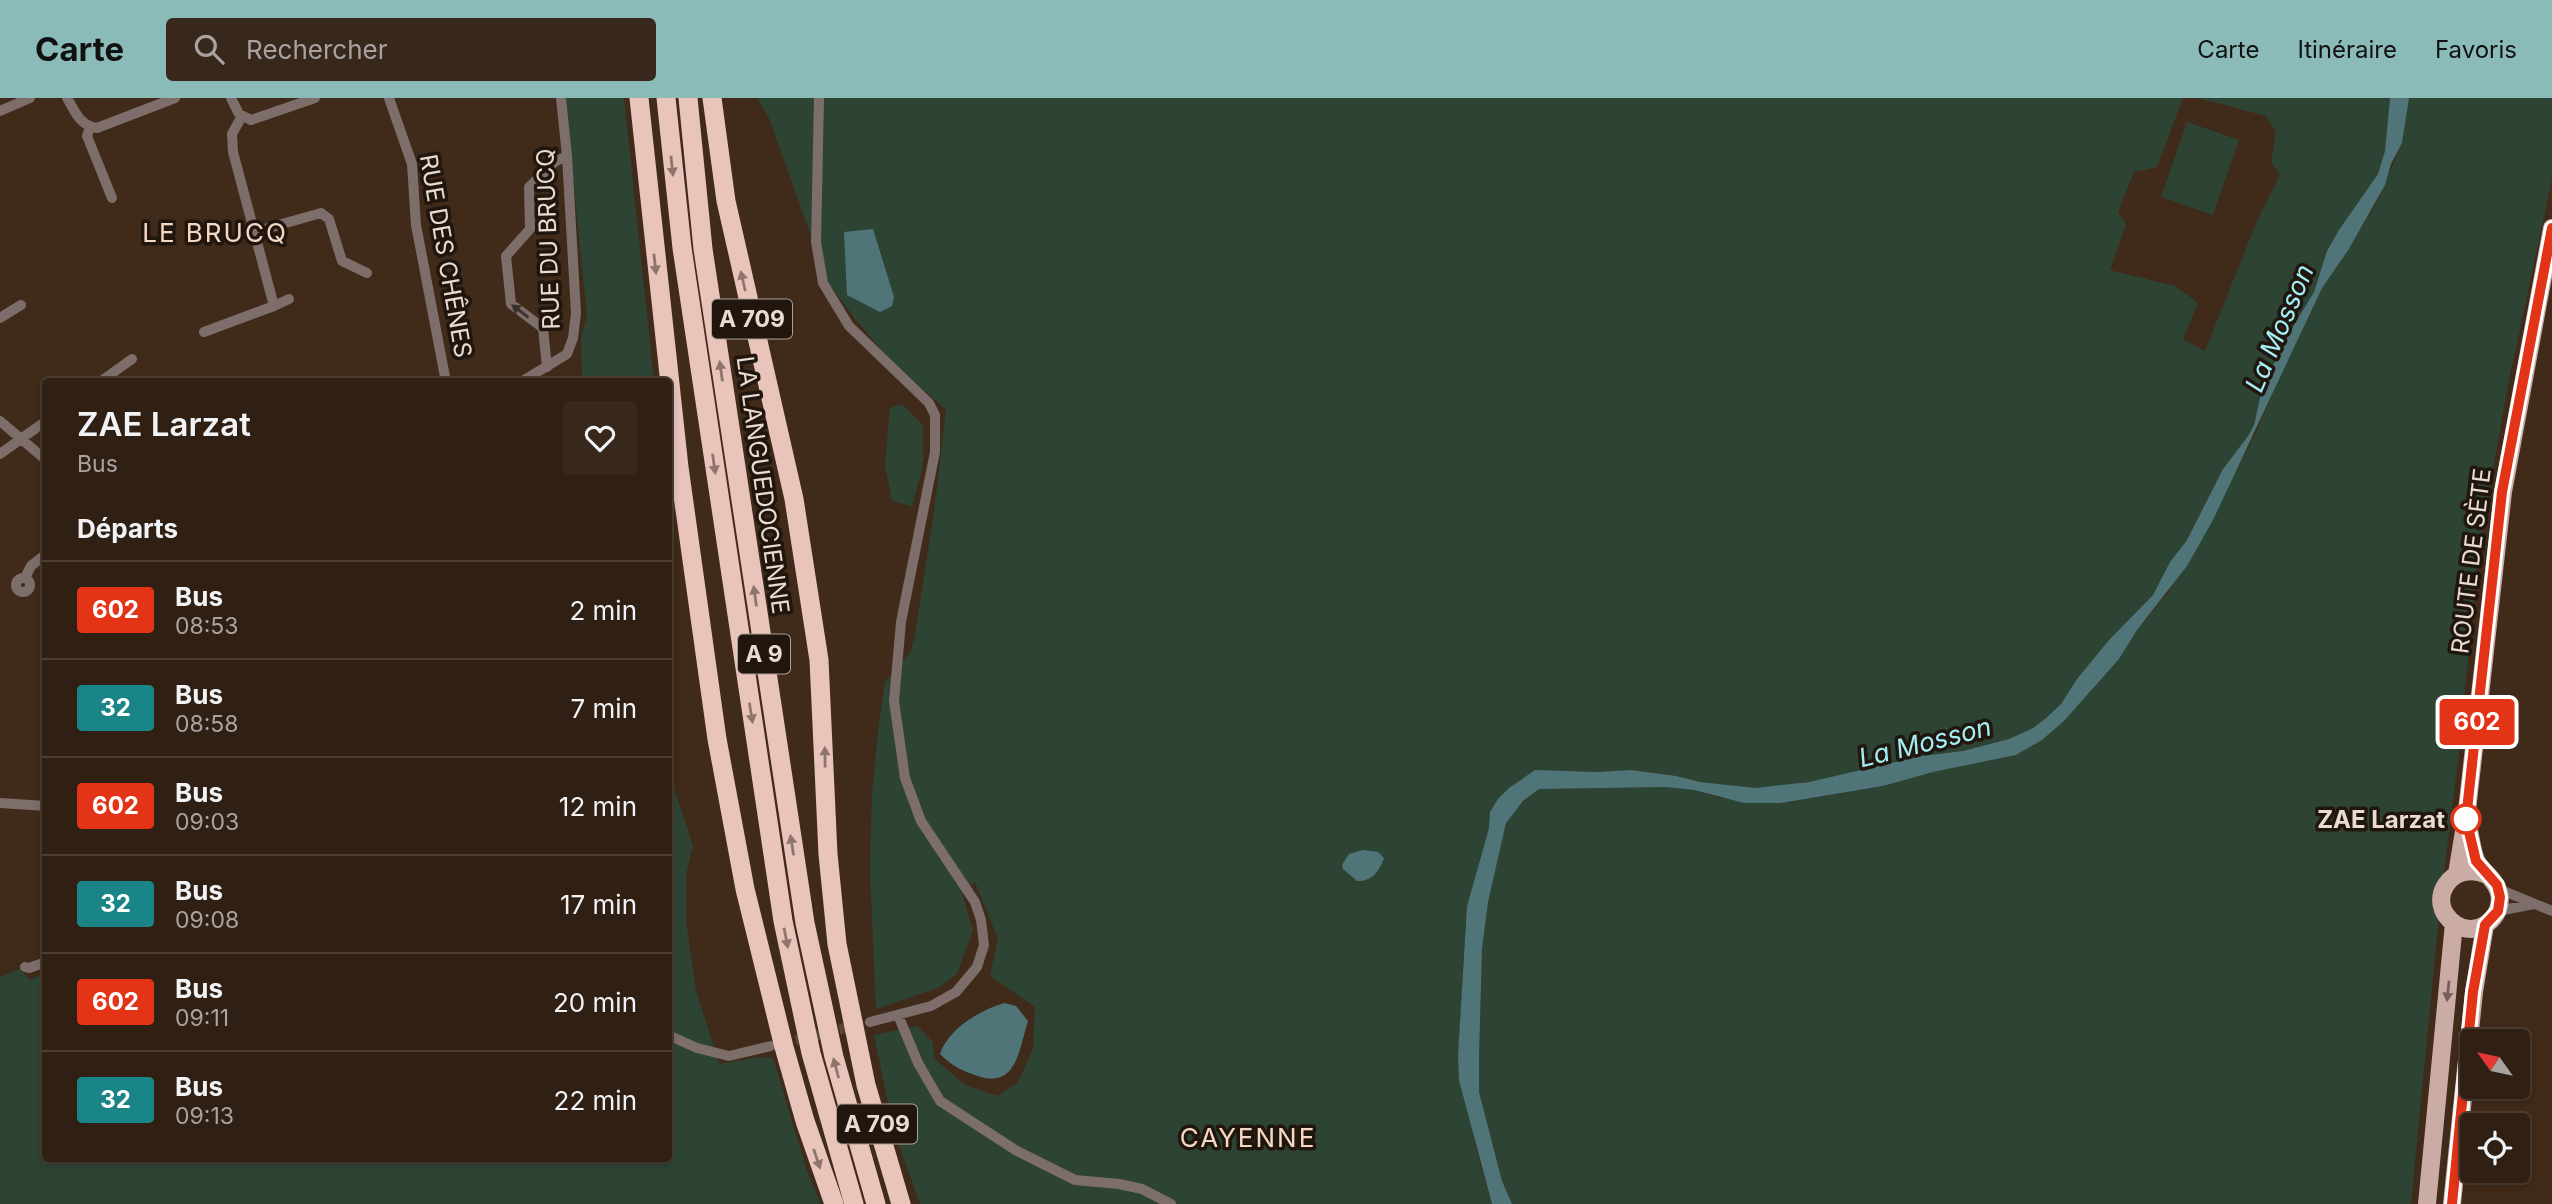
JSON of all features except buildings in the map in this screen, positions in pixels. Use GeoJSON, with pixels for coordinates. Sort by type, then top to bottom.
{"type":"FeatureCollection","features":[{"type":"Feature","properties":{"kind":"highway","name":"A 709"},"geometry":{"type":"LineString","coordinates":[[639,98],[669,378]]}},
{"type":"Feature","properties":{"kind":"highway","name":"LA LANGUEDOCIENNE"},"geometry":{"type":"LineString","coordinates":[[666,98],[681,248],[783,921],[811,1053],[854,1204]]}},
{"type":"Feature","properties":{"kind":"highway","name":"LA LANGUEDOCIENNE"},"geometry":{"type":"LineString","coordinates":[[688,98],[703,249],[804,923],[834,1057],[876,1204]]}},
{"type":"Feature","properties":{"kind":"highway","name":"A 709"},"geometry":{"type":"LineString","coordinates":[[712,98],[724,189],[735,245],[794,499],[819,660],[828,854],[837,944],[866,1085],[901,1204]]}},
{"type":"Feature","properties":{"kind":"highway","name":"A 709"},"geometry":{"type":"LineString","coordinates":[[672,402],[717,739],[745,889],[804,1121],[834,1204]]}},
{"type":"Feature","properties":{"kind":"main road","name":"ROUTE DE SÈTE"},"geometry":{"type":"LineString","coordinates":[[2427,1204],[2454,923],[2443,910],[2442,895],[2447,883],[2457,874],[2466,819],[2502,492],[2552,228]]}},
{"type":"Feature","properties":{"kind":"main road","name":"ROUTE DE SÈTE"},"geometry":{"type":"LineString","coordinates":[[2466,819],[2476,861],[2493,882],[2500,897],[2498,911]]}},
{"type":"Feature","properties":{"kind":"main road"},"geometry":{"type":"LineString","coordinates":[[2457,874],[2472,870],[2493,882]]}},
{"type":"Feature","properties":{"kind":"main road"},"geometry":{"type":"LineString","coordinates":[[2452,1204],[2473,992],[2485,925],[2498,911]]}},
{"type":"Feature","properties":{"kind":"main road"},"geometry":{"type":"LineString","coordinates":[[2454,923],[2469,929],[2485,925]]}},
{"type":"Feature","properties":{"kind":"street"},"geometry":{"type":"LineString","coordinates":[[0,111],[30,98]]}},
{"type":"Feature","properties":{"kind":"street"},"geometry":{"type":"LineString","coordinates":[[67,98],[80,120],[90,127],[102,127],[175,98]]}},
{"type":"Feature","properties":{"kind":"street"},"geometry":{"type":"LineString","coordinates":[[231,98],[242,116],[251,120],[315,98]]}},
{"type":"Feature","properties":{"kind":"street","name":"RUE DES CHÊNES"},"geometry":{"type":"LineString","coordinates":[[389,98],[412,164],[416,225],[445,378]]}},
{"type":"Feature","properties":{"kind":"street","name":"RUE DU BRUCQ"},"geometry":{"type":"LineString","coordinates":[[528,378],[567,354],[575,325],[567,156],[561,98]]}},
{"type":"Feature","properties":{"kind":"street"},"geometry":{"type":"LineString","coordinates":[[819,98],[816,242],[823,283],[849,326],[929,403],[935,415],[935,452],[901,622],[894,701],[905,778],[921,821],[975,902],[981,920],[984,945],[977,967],[956,992],[931,1006],[870,1022]]}},
{"type":"Feature","properties":{"kind":"street"},"geometry":{"type":"LineString","coordinates":[[242,116],[232,134],[233,152],[274,306]]}},
{"type":"Feature","properties":{"kind":"street"},"geometry":{"type":"LineString","coordinates":[[90,127],[88,136],[112,198]]}},
{"type":"Feature","properties":{"kind":"street"},"geometry":{"type":"LineString","coordinates":[[547,367],[543,328],[511,304],[505,260],[508,252],[530,229],[529,187],[556,161],[567,156]]}},
{"type":"Feature","properties":{"kind":"street"},"geometry":{"type":"LineString","coordinates":[[254,232],[321,213],[329,219],[342,261],[368,273]]}},
{"type":"Feature","properties":{"kind":"street"},"geometry":{"type":"LineString","coordinates":[[204,332],[289,299]]}},
{"type":"Feature","properties":{"kind":"street"},"geometry":{"type":"LineString","coordinates":[[0,318],[21,306]]}},
{"type":"Feature","properties":{"kind":"street"},"geometry":{"type":"LineString","coordinates":[[106,378],[132,359]]}},
{"type":"Feature","properties":{"kind":"street"},"geometry":{"type":"LineString","coordinates":[[0,421],[42,456]]}},
{"type":"Feature","properties":{"kind":"street"},"geometry":{"type":"LineString","coordinates":[[0,454],[42,424]]}},
{"type":"Feature","properties":{"kind":"street"},"geometry":{"type":"LineString","coordinates":[[25,578],[31,566],[42,557]]}},
{"type":"Feature","properties":{"kind":"street"},"geometry":{"type":"LineString","coordinates":[[0,803],[42,806]]}},
{"type":"Feature","properties":{"kind":"street"},"geometry":{"type":"LineString","coordinates":[[2493,882],[2552,911]]}},
{"type":"Feature","properties":{"kind":"street"},"geometry":{"type":"LineString","coordinates":[[2498,911],[2534,904]]}},
{"type":"Feature","properties":{"kind":"street"},"geometry":{"type":"LineString","coordinates":[[25,967],[42,963]]}},
{"type":"Feature","properties":{"kind":"street"},"geometry":{"type":"LineString","coordinates":[[898,1015],[918,1063],[940,1101],[1017,1151],[1075,1180],[1142,1189],[1171,1204]]}},
{"type":"Feature","properties":{"kind":"street"},"geometry":{"type":"LineString","coordinates":[[672,1036],[697,1048],[729,1056],[771,1046]]}},
{"type":"Feature","properties":{"kind":"green space"},"geometry":{"type":"Polygon","coordinates":[[[565,98],[624,98],[654,378],[582,378],[581,337],[587,317],[565,98]]]}},
{"type":"Feature","properties":{"kind":"green space"},"geometry":{"type":"Polygon","coordinates":[[[757,98],[2183,98],[2157,167],[2134,172],[2118,212],[2126,224],[2110,270],[2175,286],[2198,303],[2183,339],[2205,351],[2256,223],[2280,175],[2271,162],[2276,132],[2266,116],[2198,98],[2390,98],[2385,151],[2378,174],[2327,251],[2314,292],[2285,340],[2262,389],[2254,425],[2248,436],[2223,469],[2187,540],[2170,562],[2153,595],[2109,640],[2077,679],[2061,704],[2046,718],[2033,728],[2009,739],[1963,751],[1922,756],[1864,771],[1790,785],[1755,788],[1631,770],[1535,770],[1509,788],[1489,828],[1467,906],[1458,1055],[1478,1156],[1492,1204],[920,1204],[894,1131],[874,1035],[917,1026],[932,1041],[935,1059],[965,1085],[998,1096],[1018,1082],[1033,1049],[1035,1007],[990,976],[998,939],[975,882],[962,893],[973,930],[957,974],[938,988],[876,1009],[870,871],[872,793],[878,731],[885,682],[911,651],[915,635],[934,512],[946,409],[898,369],[827,281],[769,118],[757,98]]]}},
{"type":"Feature","properties":{"kind":"green space"},"geometry":{"type":"Polygon","coordinates":[[[2409,98],[2552,98],[2552,179],[2508,385],[2478,555],[2411,1204],[1512,1204],[1502,1181],[1479,1092],[1479,1058],[1482,949],[1488,902],[1506,823],[1513,813],[1539,789],[1664,787],[1694,790],[1721,798],[1781,803],[1883,786],[1933,772],[2016,755],[2042,740],[2064,721],[2119,659],[2137,630],[2170,590],[2255,435],[2286,361],[2322,288],[2378,200],[2402,143],[2409,98]]]}},
{"type":"Feature","properties":{"kind":"green space"},"geometry":{"type":"Polygon","coordinates":[[[2187,122],[2239,140],[2213,215],[2161,197],[2187,122]]]}},
{"type":"Feature","properties":{"kind":"green space"},"geometry":{"type":"Polygon","coordinates":[[[902,404],[923,425],[923,465],[912,506],[892,501],[885,465],[890,408],[902,404]]]}},
{"type":"Feature","properties":{"kind":"green space"},"geometry":{"type":"Polygon","coordinates":[[[672,781],[693,846],[686,874],[686,921],[696,990],[719,1064],[761,1057],[773,1058],[807,1171],[821,1204],[0,1204],[0,977],[20,969],[30,980],[42,974],[42,1162],[672,1162],[672,781]]]}},
{"type":"Feature","properties":{"kind":"water"},"geometry":{"type":"Polygon","coordinates":[[[2390,98],[2409,98],[2402,143],[2391,164],[2385,185],[2349,249],[2322,288],[2213,520],[2187,566],[2137,630],[2119,659],[2064,721],[2042,740],[2016,755],[1933,772],[1883,786],[1781,803],[1744,803],[1694,790],[1665,787],[1539,789],[1523,801],[1506,823],[1488,902],[1482,949],[1479,1092],[1502,1181],[1512,1204],[1492,1204],[1459,1080],[1458,1055],[1467,906],[1489,828],[1490,812],[1498,799],[1535,770],[1631,770],[1755,788],[1809,782],[2009,739],[2033,728],[2046,718],[2061,704],[2077,679],[2109,640],[2153,595],[2170,562],[2187,540],[2223,469],[2248,436],[2254,425],[2262,389],[2285,340],[2314,292],[2327,251],[2378,174],[2385,151],[2390,98]]]}},
{"type":"Feature","properties":{"kind":"water"},"geometry":{"type":"Polygon","coordinates":[[[873,229],[894,297],[892,306],[880,312],[847,295],[844,232],[873,229]]]}},
{"type":"Feature","properties":{"kind":"water"},"geometry":{"type":"Polygon","coordinates":[[[1363,850],[1378,852],[1384,858],[1374,875],[1367,880],[1357,881],[1342,865],[1349,854],[1363,850]]]}},
{"type":"Feature","properties":{"kind":"water"},"geometry":{"type":"Polygon","coordinates":[[[1004,1003],[1016,1006],[1028,1021],[1019,1054],[1009,1072],[991,1079],[978,1076],[958,1068],[940,1054],[957,1029],[985,1010],[1004,1003]]]}},
{"type":"Feature","properties":{"kind":"tunnel"},"geometry":{"type":"LineString","coordinates":[[781,1044],[870,1022]]}},
{"type":"Feature","properties":{"kind":"bus line","name":"602"},"geometry":{"type":"LineString","coordinates":[[2452,1204],[2473,992],[2485,925],[2493,919],[2500,904],[2497,885],[2476,861],[2466,819],[2502,492],[2552,228]]}},
{"type":"Feature","properties":{"kind":"place","name":"ZAE Larzat"},"geometry":{"type":"Point","coordinates":[2466,819]}},
{"type":"Feature","properties":{"kind":"district","name":"LE BRUCQ"},"geometry":{"type":"Point","coordinates":[215,232]}},
{"type":"Feature","properties":{"kind":"district","name":"CAYENNE"},"geometry":{"type":"Point","coordinates":[1248,1137]}},
{"type":"Feature","properties":{"kind":"water label","name":"La Mosson"},"geometry":{"type":"Point","coordinates":[2279,328]}},
{"type":"Feature","properties":{"kind":"water label","name":"La Mosson"},"geometry":{"type":"Point","coordinates":[1925,742]}}]}
